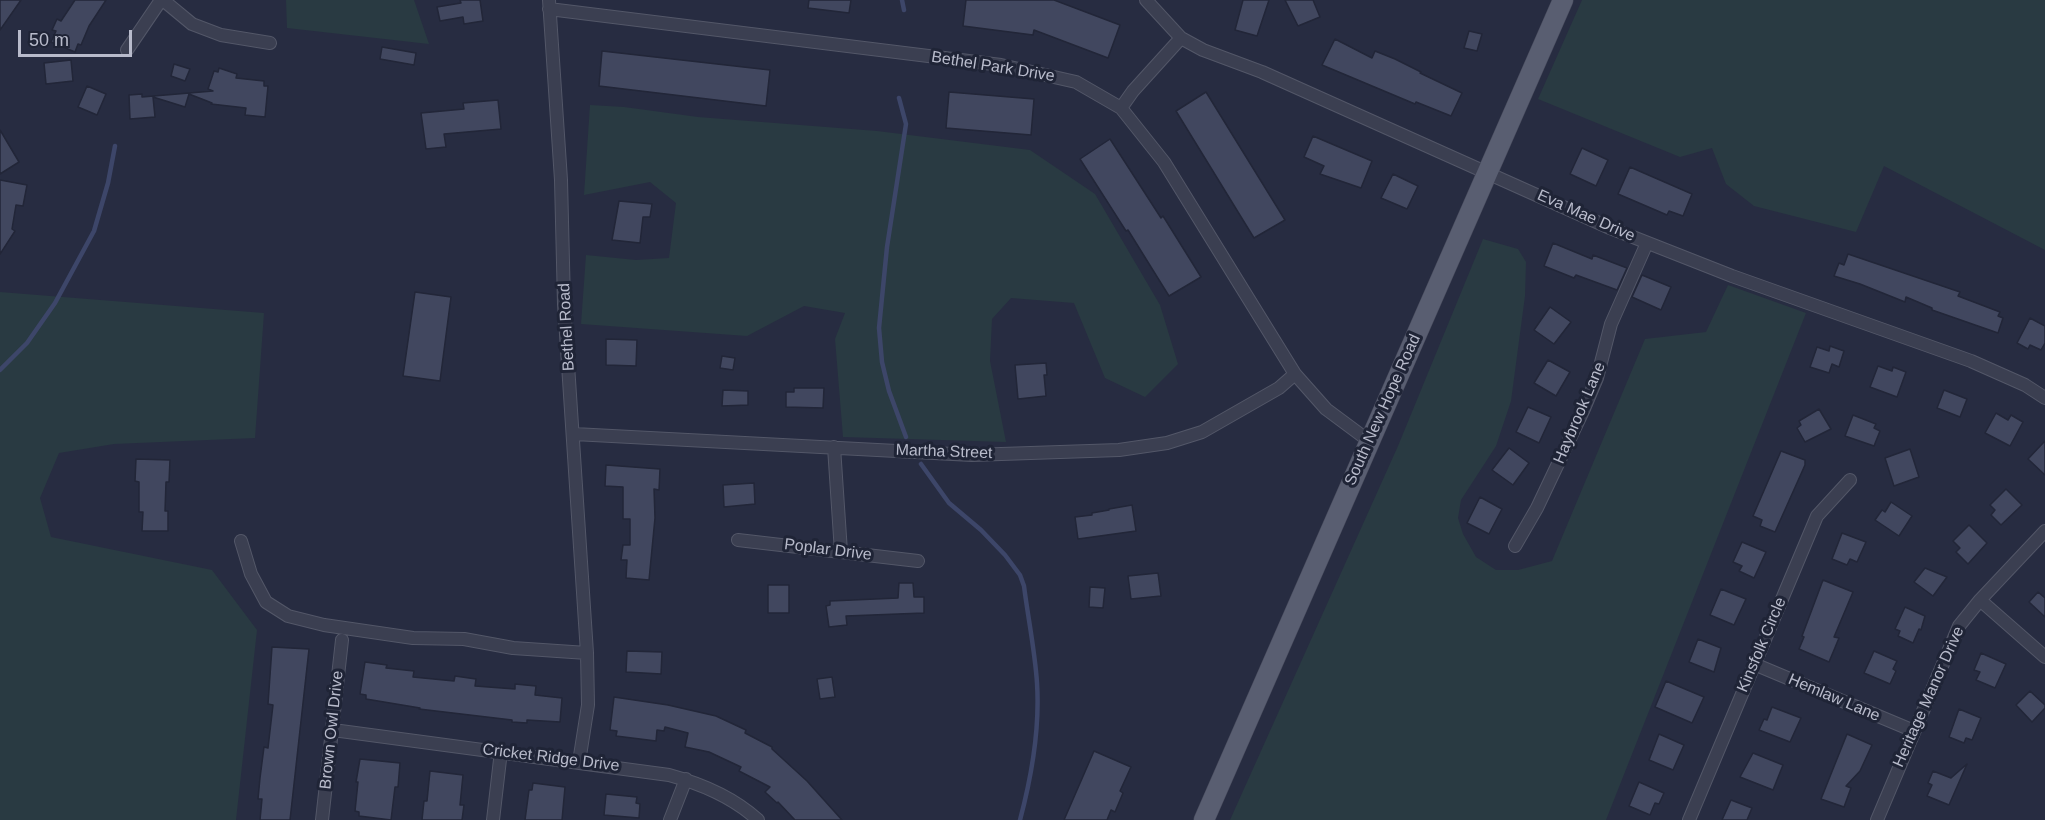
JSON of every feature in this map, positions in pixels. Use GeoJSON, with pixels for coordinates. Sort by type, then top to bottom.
{"type":"FeatureCollection","features":[{"type":"Feature","properties":{"kind":"main road","name":"South New Hope Road"},"geometry":{"type":"LineString","coordinates":[[1204,820],[1563,0]]}},
{"type":"Feature","properties":{"kind":"street"},"geometry":{"type":"LineString","coordinates":[[127,50],[162,0],[192,24],[221,35],[270,43]]}},
{"type":"Feature","properties":{"kind":"street","name":"Eva Mae Drive"},"geometry":{"type":"LineString","coordinates":[[1146,0],[1182,38],[1203,50],[1262,72],[1610,228],[1732,276],[1971,361],[2025,385],[2045,398]]}},
{"type":"Feature","properties":{"kind":"street","name":"Bethel Park Drive"},"geometry":{"type":"LineString","coordinates":[[549,5],[1001,65],[1077,82],[1121,108],[1164,162],[1295,374],[1326,409],[1369,441]]}},
{"type":"Feature","properties":{"kind":"street","name":"Bethel Road"},"geometry":{"type":"LineString","coordinates":[[549,5],[561,180],[564,304],[587,653],[588,705],[579,762]]}},
{"type":"Feature","properties":{"kind":"street"},"geometry":{"type":"LineString","coordinates":[[1121,108],[1182,38]]}},
{"type":"Feature","properties":{"kind":"street","name":"Haybrook Lane"},"geometry":{"type":"LineString","coordinates":[[1515,546],[1541,501],[1583,411],[1597,378],[1611,324],[1647,243]]}},
{"type":"Feature","properties":{"kind":"street","name":"Martha Street"},"geometry":{"type":"LineString","coordinates":[[574,434],[972,455],[1119,450],[1167,443],[1202,432],[1279,388],[1295,374]]}},
{"type":"Feature","properties":{"kind":"street"},"geometry":{"type":"LineString","coordinates":[[834,447],[841,552]]}},
{"type":"Feature","properties":{"kind":"street","name":"Kinsfolk Circle"},"geometry":{"type":"LineString","coordinates":[[1689,820],[1816,516],[1850,480]]}},
{"type":"Feature","properties":{"kind":"street","name":"Heritage Manor Drive"},"geometry":{"type":"LineString","coordinates":[[1877,820],[1959,626],[1980,600],[2045,531]]}},
{"type":"Feature","properties":{"kind":"street","name":"Poplar Drive"},"geometry":{"type":"LineString","coordinates":[[738,540],[918,561]]}},
{"type":"Feature","properties":{"kind":"street"},"geometry":{"type":"LineString","coordinates":[[240,541],[251,574],[266,602],[288,616],[324,626],[413,638],[464,639],[513,648],[587,653]]}},
{"type":"Feature","properties":{"kind":"street"},"geometry":{"type":"LineString","coordinates":[[1980,600],[2045,657]]}},
{"type":"Feature","properties":{"kind":"street","name":"Brown Owl Drive"},"geometry":{"type":"LineString","coordinates":[[322,820],[342,640]]}},
{"type":"Feature","properties":{"kind":"street","name":"Hemlaw Lane"},"geometry":{"type":"LineString","coordinates":[[1754,664],[1914,731]]}},
{"type":"Feature","properties":{"kind":"street","name":"Cricket Ridge Drive"},"geometry":{"type":"LineString","coordinates":[[333,730],[649,771],[686,779],[735,801],[758,820]]}},
{"type":"Feature","properties":{"kind":"street"},"geometry":{"type":"LineString","coordinates":[[493,820],[501,751]]}},
{"type":"Feature","properties":{"kind":"street"},"geometry":{"type":"LineString","coordinates":[[670,820],[686,779]]}},
{"type":"Feature","properties":{"kind":"shaded area"},"geometry":{"type":"Polygon","coordinates":[[[286,0],[414,0],[429,44],[287,28],[286,0]]]}},
{"type":"Feature","properties":{"kind":"shaded area"},"geometry":{"type":"Polygon","coordinates":[[[1582,0],[2045,0],[2045,250],[1884,166],[1856,232],[1754,206],[1726,184],[1712,148],[1680,157],[1538,99],[1582,0]]]}},
{"type":"Feature","properties":{"kind":"shaded area"},"geometry":{"type":"Polygon","coordinates":[[[590,105],[698,117],[877,131],[1030,150],[1095,194],[1160,305],[1178,364],[1145,397],[1105,378],[1074,303],[1011,298],[992,319],[990,361],[1006,442],[843,437],[835,339],[845,313],[804,306],[747,336],[581,324],[586,255],[636,260],[669,258],[676,203],[650,182],[584,195],[590,105]]]}},
{"type":"Feature","properties":{"kind":"shaded area"},"geometry":{"type":"Polygon","coordinates":[[[1483,239],[1518,249],[1526,262],[1525,296],[1511,401],[1496,446],[1461,500],[1458,518],[1463,534],[1476,557],[1496,570],[1518,570],[1552,561],[1645,339],[1706,332],[1728,285],[1806,313],[1606,820],[1230,820],[1398,446],[1483,239]]]}},
{"type":"Feature","properties":{"kind":"shaded area"},"geometry":{"type":"Polygon","coordinates":[[[0,292],[264,313],[255,438],[114,444],[59,453],[40,498],[51,537],[212,570],[257,630],[236,820],[0,820],[0,292]]]}},
{"type":"Feature","properties":{"kind":"building"},"geometry":{"type":"Polygon","coordinates":[[[0,0],[21,0],[0,30],[0,0]]]}},
{"type":"Feature","properties":{"kind":"building"},"geometry":{"type":"Polygon","coordinates":[[[75,0],[106,0],[75,52],[51,42],[56,31],[52,30],[57,19],[61,21],[75,0]]]}},
{"type":"Feature","properties":{"kind":"building"},"geometry":{"type":"Polygon","coordinates":[[[460,0],[480,0],[483,21],[464,24],[463,17],[440,21],[437,7],[461,3],[460,0]]]}},
{"type":"Feature","properties":{"kind":"building"},"geometry":{"type":"Polygon","coordinates":[[[809,0],[851,0],[849,13],[808,8],[809,0]]]}},
{"type":"Feature","properties":{"kind":"building"},"geometry":{"type":"Polygon","coordinates":[[[966,0],[1054,0],[1120,25],[1108,58],[1034,30],[1033,35],[963,26],[966,0]]]}},
{"type":"Feature","properties":{"kind":"building"},"geometry":{"type":"Polygon","coordinates":[[[1243,0],[1269,0],[1257,36],[1235,30],[1243,0]]]}},
{"type":"Feature","properties":{"kind":"building"},"geometry":{"type":"Polygon","coordinates":[[[1285,0],[1313,0],[1320,17],[1298,26],[1285,0]]]}},
{"type":"Feature","properties":{"kind":"building"},"geometry":{"type":"Polygon","coordinates":[[[1469,31],[1482,34],[1477,51],[1464,48],[1469,31]]]}},
{"type":"Feature","properties":{"kind":"building"},"geometry":{"type":"Polygon","coordinates":[[[1335,39],[1372,58],[1375,51],[1395,59],[1462,93],[1451,116],[1416,102],[1415,104],[1322,65],[1335,39]]]}},
{"type":"Feature","properties":{"kind":"building"},"geometry":{"type":"Polygon","coordinates":[[[382,47],[416,53],[414,65],[380,59],[382,47]]]}},
{"type":"Feature","properties":{"kind":"building"},"geometry":{"type":"Polygon","coordinates":[[[602,51],[770,70],[766,106],[599,86],[602,51]]]}},
{"type":"Feature","properties":{"kind":"building"},"geometry":{"type":"Polygon","coordinates":[[[71,60],[73,81],[46,84],[44,63],[71,60]]]}},
{"type":"Feature","properties":{"kind":"building"},"geometry":{"type":"Polygon","coordinates":[[[174,64],[190,69],[185,81],[171,76],[174,64]]]}},
{"type":"Feature","properties":{"kind":"building"},"geometry":{"type":"Polygon","coordinates":[[[219,68],[237,74],[236,78],[264,81],[264,86],[268,86],[265,117],[245,115],[246,108],[211,104],[189,94],[185,107],[153,97],[155,117],[130,119],[129,95],[142,94],[142,97],[213,91],[208,89],[214,71],[218,72],[219,68]]]}},
{"type":"Feature","properties":{"kind":"building"},"geometry":{"type":"Polygon","coordinates":[[[87,86],[106,94],[97,115],[78,107],[87,86]]]}},
{"type":"Feature","properties":{"kind":"building"},"geometry":{"type":"Polygon","coordinates":[[[949,92],[1034,99],[1031,135],[946,128],[949,92]]]}},
{"type":"Feature","properties":{"kind":"building"},"geometry":{"type":"Polygon","coordinates":[[[1206,92],[1285,220],[1254,238],[1176,111],[1206,92]]]}},
{"type":"Feature","properties":{"kind":"building"},"geometry":{"type":"Polygon","coordinates":[[[498,100],[501,129],[444,134],[446,147],[426,149],[421,113],[464,109],[463,103],[498,100]]]}},
{"type":"Feature","properties":{"kind":"building"},"geometry":{"type":"Polygon","coordinates":[[[0,130],[19,162],[0,174],[0,130]]]}},
{"type":"Feature","properties":{"kind":"building"},"geometry":{"type":"Polygon","coordinates":[[[1313,136],[1372,161],[1361,188],[1320,174],[1324,166],[1304,157],[1313,136]]]}},
{"type":"Feature","properties":{"kind":"building"},"geometry":{"type":"Polygon","coordinates":[[[1110,139],[1161,218],[1163,216],[1201,277],[1169,296],[1080,159],[1110,139]]]}},
{"type":"Feature","properties":{"kind":"building"},"geometry":{"type":"Polygon","coordinates":[[[1582,148],[1608,160],[1596,186],[1570,174],[1582,148]]]}},
{"type":"Feature","properties":{"kind":"building"},"geometry":{"type":"Polygon","coordinates":[[[1630,167],[1692,194],[1683,216],[1669,211],[1667,215],[1618,194],[1630,167]]]}},
{"type":"Feature","properties":{"kind":"building"},"geometry":{"type":"Polygon","coordinates":[[[1393,174],[1418,186],[1407,209],[1381,198],[1393,174]]]}},
{"type":"Feature","properties":{"kind":"building"},"geometry":{"type":"Polygon","coordinates":[[[0,180],[27,185],[23,206],[16,205],[12,229],[15,231],[0,254],[0,180]]]}},
{"type":"Feature","properties":{"kind":"building"},"geometry":{"type":"Polygon","coordinates":[[[619,201],[652,204],[650,217],[643,217],[640,243],[612,240],[619,201]]]}},
{"type":"Feature","properties":{"kind":"building"},"geometry":{"type":"Polygon","coordinates":[[[1553,243],[1592,259],[1593,255],[1627,268],[1617,290],[1576,275],[1574,278],[1544,266],[1553,243]]]}},
{"type":"Feature","properties":{"kind":"building"},"geometry":{"type":"Polygon","coordinates":[[[1848,254],[1960,292],[1958,296],[2000,312],[1998,316],[2003,318],[1998,333],[1932,310],[1906,297],[1905,302],[1834,276],[1839,263],[1844,265],[1848,254]]]}},
{"type":"Feature","properties":{"kind":"building"},"geometry":{"type":"Polygon","coordinates":[[[1642,275],[1671,287],[1661,310],[1632,297],[1642,275]]]}},
{"type":"Feature","properties":{"kind":"building"},"geometry":{"type":"Polygon","coordinates":[[[415,292],[451,297],[440,381],[403,376],[415,292]]]}},
{"type":"Feature","properties":{"kind":"building"},"geometry":{"type":"Polygon","coordinates":[[[1550,307],[1571,322],[1554,344],[1534,330],[1550,307]]]}},
{"type":"Feature","properties":{"kind":"building"},"geometry":{"type":"Polygon","coordinates":[[[2030,318],[2045,326],[2045,343],[2041,350],[2030,345],[2028,349],[2017,343],[2030,318]]]}},
{"type":"Feature","properties":{"kind":"building"},"geometry":{"type":"Polygon","coordinates":[[[606,339],[637,340],[636,366],[606,365],[606,339]]]}},
{"type":"Feature","properties":{"kind":"building"},"geometry":{"type":"Polygon","coordinates":[[[1830,346],[1844,351],[1839,367],[1832,364],[1829,373],[1810,367],[1817,347],[1829,351],[1830,346]]]}},
{"type":"Feature","properties":{"kind":"building"},"geometry":{"type":"Polygon","coordinates":[[[722,356],[735,358],[733,370],[720,368],[722,356]]]}},
{"type":"Feature","properties":{"kind":"building"},"geometry":{"type":"Polygon","coordinates":[[[1548,360],[1570,372],[1556,396],[1534,383],[1548,360]]]}},
{"type":"Feature","properties":{"kind":"building"},"geometry":{"type":"Polygon","coordinates":[[[1046,363],[1047,375],[1044,375],[1046,396],[1018,399],[1015,365],[1046,363]]]}},
{"type":"Feature","properties":{"kind":"building"},"geometry":{"type":"Polygon","coordinates":[[[1878,366],[1892,371],[1893,367],[1906,372],[1897,397],[1870,387],[1878,366]]]}},
{"type":"Feature","properties":{"kind":"building"},"geometry":{"type":"Polygon","coordinates":[[[794,388],[824,388],[823,408],[786,407],[786,392],[794,392],[794,388]]]}},
{"type":"Feature","properties":{"kind":"building"},"geometry":{"type":"Polygon","coordinates":[[[723,390],[748,391],[748,405],[722,406],[723,390]]]}},
{"type":"Feature","properties":{"kind":"building"},"geometry":{"type":"Polygon","coordinates":[[[1944,390],[1967,399],[1960,417],[1937,408],[1944,390]]]}},
{"type":"Feature","properties":{"kind":"building"},"geometry":{"type":"Polygon","coordinates":[[[1528,407],[1551,417],[1539,443],[1516,432],[1528,407]]]}},
{"type":"Feature","properties":{"kind":"building"},"geometry":{"type":"Polygon","coordinates":[[[1819,409],[1831,429],[1805,442],[1797,428],[1801,425],[1799,421],[1819,409]]]}},
{"type":"Feature","properties":{"kind":"building"},"geometry":{"type":"Polygon","coordinates":[[[1996,413],[2008,420],[2011,415],[2023,422],[2010,446],[1985,433],[1996,413]]]}},
{"type":"Feature","properties":{"kind":"building"},"geometry":{"type":"Polygon","coordinates":[[[1853,415],[1876,424],[1874,428],[1880,431],[1874,446],[1845,436],[1853,415]]]}},
{"type":"Feature","properties":{"kind":"building"},"geometry":{"type":"Polygon","coordinates":[[[2045,441],[2045,475],[2028,459],[2045,441]]]}},
{"type":"Feature","properties":{"kind":"building"},"geometry":{"type":"Polygon","coordinates":[[[1509,448],[1529,463],[1513,485],[1492,470],[1509,448]]]}},
{"type":"Feature","properties":{"kind":"building"},"geometry":{"type":"Polygon","coordinates":[[[1910,449],[1919,477],[1894,486],[1885,458],[1910,449]]]}},
{"type":"Feature","properties":{"kind":"building"},"geometry":{"type":"Polygon","coordinates":[[[1781,451],[1805,460],[1805,465],[1775,532],[1760,526],[1762,520],[1753,516],[1781,451]]]}},
{"type":"Feature","properties":{"kind":"building"},"geometry":{"type":"Polygon","coordinates":[[[136,459],[170,460],[169,482],[166,482],[165,511],[168,511],[168,531],[142,531],[143,512],[139,512],[139,482],[135,481],[136,459]]]}},
{"type":"Feature","properties":{"kind":"building"},"geometry":{"type":"Polygon","coordinates":[[[606,465],[660,469],[659,490],[654,489],[655,518],[649,580],[626,578],[627,560],[621,560],[623,545],[630,545],[630,519],[623,519],[623,487],[605,486],[606,465]]]}},
{"type":"Feature","properties":{"kind":"building"},"geometry":{"type":"Polygon","coordinates":[[[754,483],[755,504],[724,507],[723,485],[754,483]]]}},
{"type":"Feature","properties":{"kind":"building"},"geometry":{"type":"Polygon","coordinates":[[[2006,489],[2022,505],[2001,525],[1991,515],[1995,510],[1990,505],[2006,489]]]}},
{"type":"Feature","properties":{"kind":"building"},"geometry":{"type":"Polygon","coordinates":[[[1480,497],[1502,509],[1489,534],[1467,523],[1480,497]]]}},
{"type":"Feature","properties":{"kind":"building"},"geometry":{"type":"Polygon","coordinates":[[[1891,502],[1912,516],[1899,536],[1875,520],[1882,510],[1885,512],[1891,502]]]}},
{"type":"Feature","properties":{"kind":"building"},"geometry":{"type":"Polygon","coordinates":[[[1132,505],[1136,531],[1078,539],[1075,517],[1132,505]]]}},
{"type":"Feature","properties":{"kind":"building"},"geometry":{"type":"Polygon","coordinates":[[[1969,525],[1987,543],[1968,564],[1956,552],[1960,548],[1953,541],[1969,525]]]}},
{"type":"Feature","properties":{"kind":"building"},"geometry":{"type":"Polygon","coordinates":[[[1842,533],[1866,542],[1857,562],[1850,559],[1847,565],[1832,559],[1842,533]]]}},
{"type":"Feature","properties":{"kind":"building"},"geometry":{"type":"Polygon","coordinates":[[[1742,542],[1766,552],[1754,578],[1739,571],[1742,566],[1733,562],[1742,542]]]}},
{"type":"Feature","properties":{"kind":"building"},"geometry":{"type":"Polygon","coordinates":[[[1925,568],[1947,577],[1933,596],[1914,582],[1925,568]]]}},
{"type":"Feature","properties":{"kind":"building"},"geometry":{"type":"Polygon","coordinates":[[[1158,573],[1161,596],[1131,599],[1128,576],[1158,573]]]}},
{"type":"Feature","properties":{"kind":"building"},"geometry":{"type":"Polygon","coordinates":[[[1823,580],[1853,592],[1834,637],[1839,638],[1829,662],[1799,649],[1823,580]]]}},
{"type":"Feature","properties":{"kind":"building"},"geometry":{"type":"Polygon","coordinates":[[[899,583],[913,583],[914,597],[924,597],[924,613],[846,616],[847,625],[829,627],[826,606],[830,605],[830,601],[898,598],[899,583]]]}},
{"type":"Feature","properties":{"kind":"building"},"geometry":{"type":"Polygon","coordinates":[[[768,585],[789,585],[789,613],[768,613],[768,585]]]}},
{"type":"Feature","properties":{"kind":"building"},"geometry":{"type":"Polygon","coordinates":[[[1090,587],[1105,588],[1103,608],[1089,607],[1090,587]]]}},
{"type":"Feature","properties":{"kind":"building"},"geometry":{"type":"Polygon","coordinates":[[[1721,589],[1746,599],[1734,625],[1710,615],[1721,589]]]}},
{"type":"Feature","properties":{"kind":"building"},"geometry":{"type":"Polygon","coordinates":[[[2038,592],[2045,598],[2045,617],[2029,602],[2038,592]]]}},
{"type":"Feature","properties":{"kind":"building"},"geometry":{"type":"Polygon","coordinates":[[[1905,607],[1925,616],[1921,630],[1919,629],[1913,643],[1898,636],[1900,631],[1895,629],[1905,607]]]}},
{"type":"Feature","properties":{"kind":"building"},"geometry":{"type":"Polygon","coordinates":[[[1698,639],[1721,648],[1714,672],[1689,662],[1698,639]]]}},
{"type":"Feature","properties":{"kind":"building"},"geometry":{"type":"Polygon","coordinates":[[[272,647],[309,649],[290,820],[260,820],[262,799],[258,799],[260,778],[264,747],[268,748],[273,705],[268,704],[272,647]]]}},
{"type":"Feature","properties":{"kind":"building"},"geometry":{"type":"Polygon","coordinates":[[[627,651],[662,652],[661,674],[626,672],[627,651]]]}},
{"type":"Feature","properties":{"kind":"building"},"geometry":{"type":"Polygon","coordinates":[[[1874,651],[1897,661],[1893,669],[1896,671],[1890,684],[1864,673],[1874,651]]]}},
{"type":"Feature","properties":{"kind":"building"},"geometry":{"type":"Polygon","coordinates":[[[1981,653],[2006,664],[1995,688],[1976,680],[1980,672],[1974,670],[1981,653]]]}},
{"type":"Feature","properties":{"kind":"building"},"geometry":{"type":"Polygon","coordinates":[[[365,662],[387,665],[386,668],[414,671],[413,677],[454,681],[455,676],[476,679],[475,686],[515,689],[515,684],[536,686],[535,695],[562,698],[560,722],[527,720],[527,723],[512,722],[512,720],[419,709],[366,699],[366,695],[360,694],[365,662]]]}},
{"type":"Feature","properties":{"kind":"building"},"geometry":{"type":"Polygon","coordinates":[[[832,677],[835,697],[820,699],[817,679],[832,677]]]}},
{"type":"Feature","properties":{"kind":"building"},"geometry":{"type":"Polygon","coordinates":[[[1666,681],[1704,697],[1692,723],[1655,707],[1666,681]]]}},
{"type":"Feature","properties":{"kind":"building"},"geometry":{"type":"Polygon","coordinates":[[[2030,691],[2045,705],[2045,708],[2032,722],[2016,705],[2030,691]]]}},
{"type":"Feature","properties":{"kind":"building"},"geometry":{"type":"Polygon","coordinates":[[[614,697],[668,705],[716,716],[746,730],[745,733],[772,747],[842,820],[795,820],[765,792],[770,787],[739,771],[741,767],[709,752],[685,747],[688,733],[665,727],[664,731],[657,730],[656,741],[616,736],[617,731],[610,730],[614,697]]]}},
{"type":"Feature","properties":{"kind":"building"},"geometry":{"type":"Polygon","coordinates":[[[1772,707],[1801,718],[1790,742],[1759,730],[1764,719],[1767,720],[1772,707]]]}},
{"type":"Feature","properties":{"kind":"building"},"geometry":{"type":"Polygon","coordinates":[[[1959,709],[1981,718],[1972,740],[1966,738],[1964,743],[1949,737],[1959,709]]]}},
{"type":"Feature","properties":{"kind":"building"},"geometry":{"type":"Polygon","coordinates":[[[1659,734],[1684,745],[1673,770],[1649,760],[1659,734]]]}},
{"type":"Feature","properties":{"kind":"building"},"geometry":{"type":"Polygon","coordinates":[[[1847,734],[1872,745],[1860,771],[1846,786],[1851,788],[1844,807],[1821,799],[1847,734]]]}},
{"type":"Feature","properties":{"kind":"building"},"geometry":{"type":"Polygon","coordinates":[[[1094,751],[1131,767],[1120,791],[1123,793],[1115,812],[1111,810],[1107,820],[1064,820],[1094,751]]]}},
{"type":"Feature","properties":{"kind":"building"},"geometry":{"type":"Polygon","coordinates":[[[1753,753],[1783,765],[1773,790],[1740,777],[1753,753]]]}},
{"type":"Feature","properties":{"kind":"building"},"geometry":{"type":"Polygon","coordinates":[[[360,759],[400,763],[391,820],[359,816],[359,812],[355,811],[360,759]]]}},
{"type":"Feature","properties":{"kind":"building"},"geometry":{"type":"Polygon","coordinates":[[[1967,764],[1949,805],[1927,796],[1932,785],[1928,783],[1933,771],[1951,778],[1967,764]]]}},
{"type":"Feature","properties":{"kind":"building"},"geometry":{"type":"Polygon","coordinates":[[[430,771],[463,775],[460,805],[464,805],[462,820],[422,820],[424,801],[427,801],[430,771]]]}},
{"type":"Feature","properties":{"kind":"building"},"geometry":{"type":"Polygon","coordinates":[[[1639,782],[1664,793],[1659,804],[1655,803],[1650,815],[1629,806],[1639,782]]]}},
{"type":"Feature","properties":{"kind":"building"},"geometry":{"type":"Polygon","coordinates":[[[533,783],[565,787],[562,820],[525,820],[529,790],[532,790],[533,783]]]}},
{"type":"Feature","properties":{"kind":"building"},"geometry":{"type":"Polygon","coordinates":[[[606,794],[637,797],[636,803],[640,804],[639,818],[604,815],[606,794]]]}},
{"type":"Feature","properties":{"kind":"building"},"geometry":{"type":"Polygon","coordinates":[[[1731,800],[1752,808],[1747,820],[1722,820],[1731,800]]]}},
{"type":"Feature","properties":{"kind":"waterway"},"geometry":{"type":"LineString","coordinates":[[902,0],[904,10]]}},
{"type":"Feature","properties":{"kind":"waterway"},"geometry":{"type":"LineString","coordinates":[[899,98],[906,124],[887,247],[879,328],[882,362],[889,391],[906,437]]}},
{"type":"Feature","properties":{"kind":"waterway"},"geometry":{"type":"LineString","coordinates":[[0,370],[27,343],[55,303],[94,231],[108,183],[115,146]]}},
{"type":"Feature","properties":{"kind":"waterway"},"geometry":{"type":"LineString","coordinates":[[921,464],[949,503],[981,530],[1005,555],[1020,575],[1024,586],[1035,659],[1038,700],[1034,752],[1020,820]]}}]}
